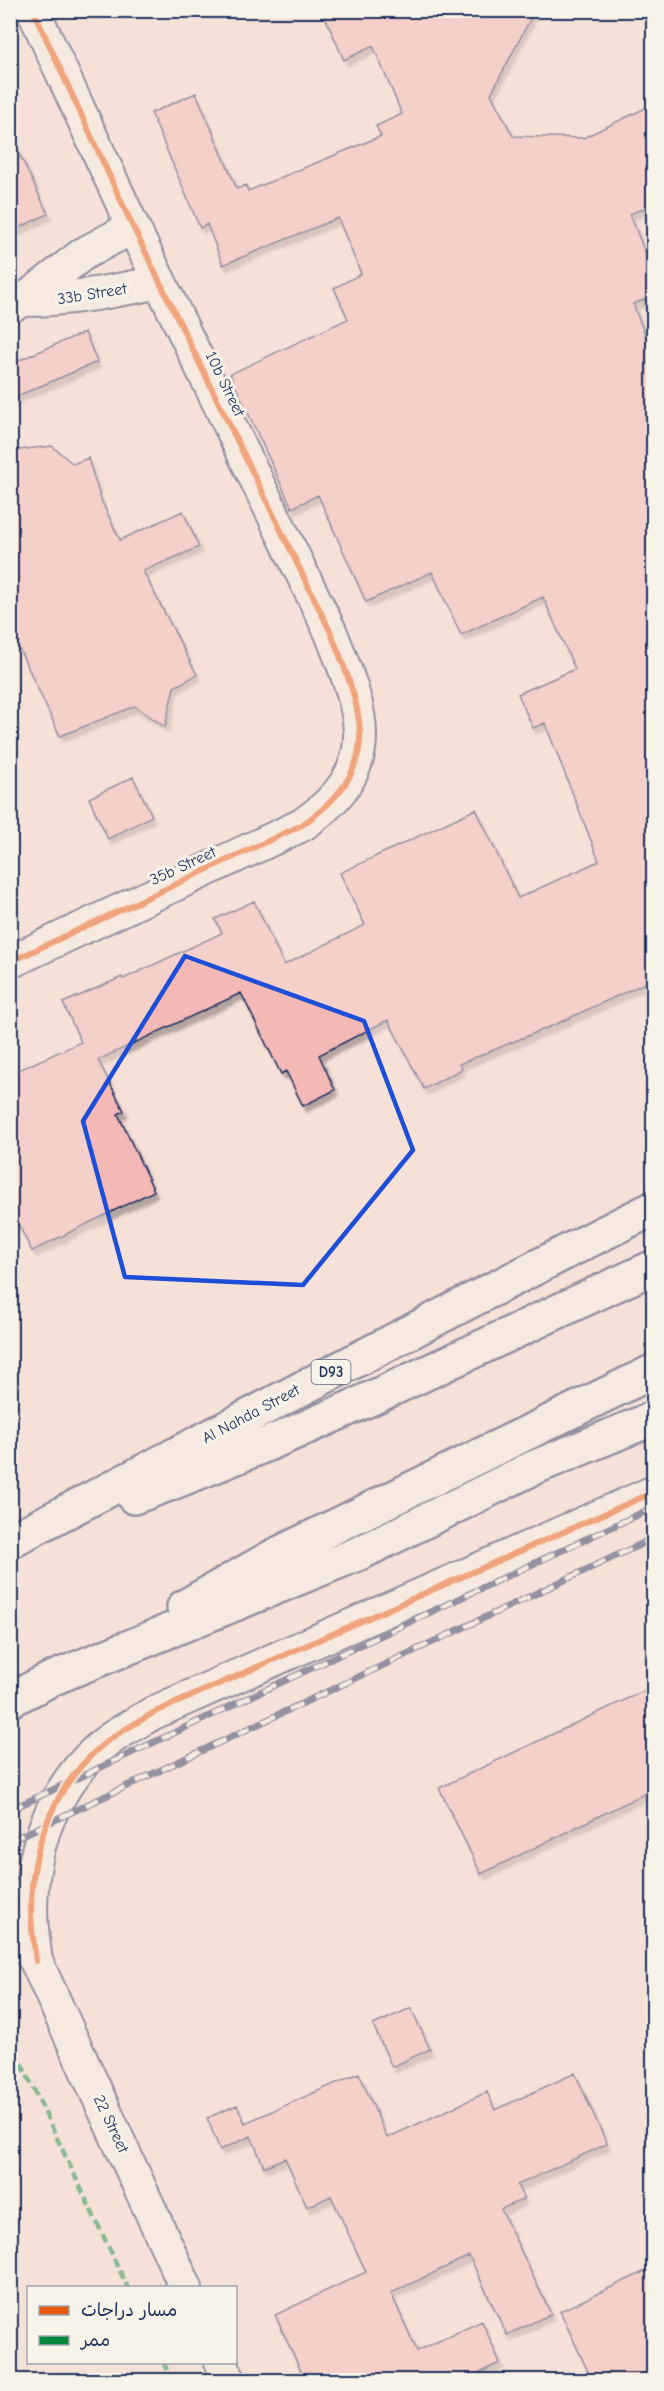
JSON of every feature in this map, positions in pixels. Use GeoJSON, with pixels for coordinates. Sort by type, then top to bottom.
{"type":"FeatureCollection","features":[{"type":"Feature","properties":{"kind":"main road","name":"Al Nahda Street"},"geometry":{"type":"LineString","coordinates":[[10,1541],[324,1375],[654,1208]]}},
{"type":"Feature","properties":{"kind":"main road","name":"Al Nahda Street"},"geometry":{"type":"LineString","coordinates":[[10,1541],[180,1480],[654,1266]]}},
{"type":"Feature","properties":{"kind":"main road"},"geometry":{"type":"LineString","coordinates":[[10,1700],[274,1556],[654,1371]]}},
{"type":"Feature","properties":{"kind":"main road"},"geometry":{"type":"LineString","coordinates":[[51,1679],[362,1552],[533,1468],[654,1418]]}},
{"type":"Feature","properties":{"kind":"street","name":"10b Street"},"geometry":{"type":"LineString","coordinates":[[33,10],[133,227],[331,633],[356,700],[361,736],[358,757],[351,775]]}},
{"type":"Feature","properties":{"kind":"street","name":"33b Street"},"geometry":{"type":"LineString","coordinates":[[17,303],[83,254],[133,227]]}},
{"type":"Feature","properties":{"kind":"street","name":"33b Street"},"geometry":{"type":"LineString","coordinates":[[17,303],[79,298],[160,282]]}},
{"type":"Feature","properties":{"kind":"street","name":"35b Street"},"geometry":{"type":"LineString","coordinates":[[10,962],[302,825],[325,809],[344,788],[351,775]]}},
{"type":"Feature","properties":{"kind":"street"},"geometry":{"type":"LineString","coordinates":[[36,1961],[31,1912],[34,1866],[48,1816],[72,1775],[106,1742],[153,1713],[654,1492]]}},
{"type":"Feature","properties":{"kind":"street"},"geometry":{"type":"LineString","coordinates":[[10,1926],[36,1961]]}},
{"type":"Feature","properties":{"kind":"street","name":"22 Street"},"geometry":{"type":"LineString","coordinates":[[36,1961],[185,2286]]}},
{"type":"Feature","properties":{"kind":"street"},"geometry":{"type":"LineString","coordinates":[[221,2364],[229,2380]]}},
{"type":"Feature","properties":{"kind":"highlighted area"},"geometry":{"type":"Polygon","coordinates":[[[185,956],[364,1021],[413,1150],[303,1285],[125,1277],[83,1121],[185,956]]]}},
{"type":"Feature","properties":{"kind":"building"},"geometry":{"type":"Polygon","coordinates":[[[322,10],[535,10],[491,94],[513,136],[583,138],[654,104],[654,204],[630,214],[654,276],[654,296],[633,304],[654,358],[654,979],[554,1025],[459,1064],[462,1069],[424,1089],[388,1020],[319,1055],[335,1090],[303,1106],[286,1071],[281,1074],[241,993],[98,1060],[124,1111],[118,1114],[154,1191],[32,1251],[10,1208],[10,1074],[81,1042],[63,1003],[122,977],[123,979],[222,933],[215,919],[254,901],[284,965],[365,925],[340,873],[476,809],[518,898],[599,861],[545,723],[533,728],[518,694],[575,669],[543,597],[461,635],[432,572],[366,602],[318,495],[292,508],[230,374],[348,319],[334,288],[361,274],[338,218],[223,265],[207,224],[200,228],[151,113],[196,93],[237,189],[246,185],[248,191],[381,136],[376,126],[402,114],[373,46],[344,60],[322,10]]]}},
{"type":"Feature","properties":{"kind":"building"},"geometry":{"type":"Polygon","coordinates":[[[10,134],[48,214],[10,232],[10,134]]]}},
{"type":"Feature","properties":{"kind":"building"},"geometry":{"type":"Polygon","coordinates":[[[85,332],[97,362],[10,399],[10,364],[85,332]]]}},
{"type":"Feature","properties":{"kind":"building"},"geometry":{"type":"Polygon","coordinates":[[[52,446],[73,464],[88,458],[101,500],[120,540],[183,511],[199,547],[143,571],[197,675],[174,687],[165,727],[135,706],[60,736],[10,629],[10,451],[52,446]]]}},
{"type":"Feature","properties":{"kind":"building"},"geometry":{"type":"Polygon","coordinates":[[[133,777],[152,816],[108,839],[89,798],[133,777]]]}},
{"type":"Feature","properties":{"kind":"building"},"geometry":{"type":"Polygon","coordinates":[[[654,1686],[654,1789],[481,1874],[439,1788],[654,1686]]]}},
{"type":"Feature","properties":{"kind":"building"},"geometry":{"type":"Polygon","coordinates":[[[411,2008],[430,2049],[392,2067],[373,2025],[411,2008]]]}},
{"type":"Feature","properties":{"kind":"building"},"geometry":{"type":"Polygon","coordinates":[[[359,2073],[387,2138],[487,2092],[495,2110],[575,2073],[607,2144],[517,2185],[524,2199],[501,2209],[551,2314],[507,2335],[469,2256],[391,2293],[417,2351],[482,2321],[500,2363],[463,2380],[305,2380],[275,2315],[366,2272],[331,2196],[307,2207],[285,2158],[264,2167],[251,2136],[220,2150],[207,2118],[237,2105],[245,2123],[359,2073]]]}},
{"type":"Feature","properties":{"kind":"building"},"geometry":{"type":"Polygon","coordinates":[[[654,2267],[654,2380],[592,2380],[560,2311],[654,2267]]]}},
{"type":"Feature","properties":{"kind":"railway"},"geometry":{"type":"LineString","coordinates":[[10,1810],[654,1507]]}},
{"type":"Feature","properties":{"kind":"railway"},"geometry":{"type":"LineString","coordinates":[[10,1841],[654,1538]]}},
{"type":"Feature","properties":{"kind":"marked path"},"geometry":{"type":"LineString","coordinates":[[10,2039],[127,2286]]}},
{"type":"Feature","properties":{"kind":"marked path"},"geometry":{"type":"LineString","coordinates":[[164,2364],[172,2380]]}},
{"type":"Feature","properties":{"kind":"cycle path"},"geometry":{"type":"LineString","coordinates":[[10,962],[302,825],[329,803],[346,782],[357,760],[360,738],[358,714],[352,689],[331,633],[133,227],[33,10]]}},
{"type":"Feature","properties":{"kind":"cycle path"},"geometry":{"type":"LineString","coordinates":[[36,1961],[31,1911],[35,1863],[41,1840],[59,1797],[72,1777],[106,1742],[153,1713],[654,1492]]}}]}
